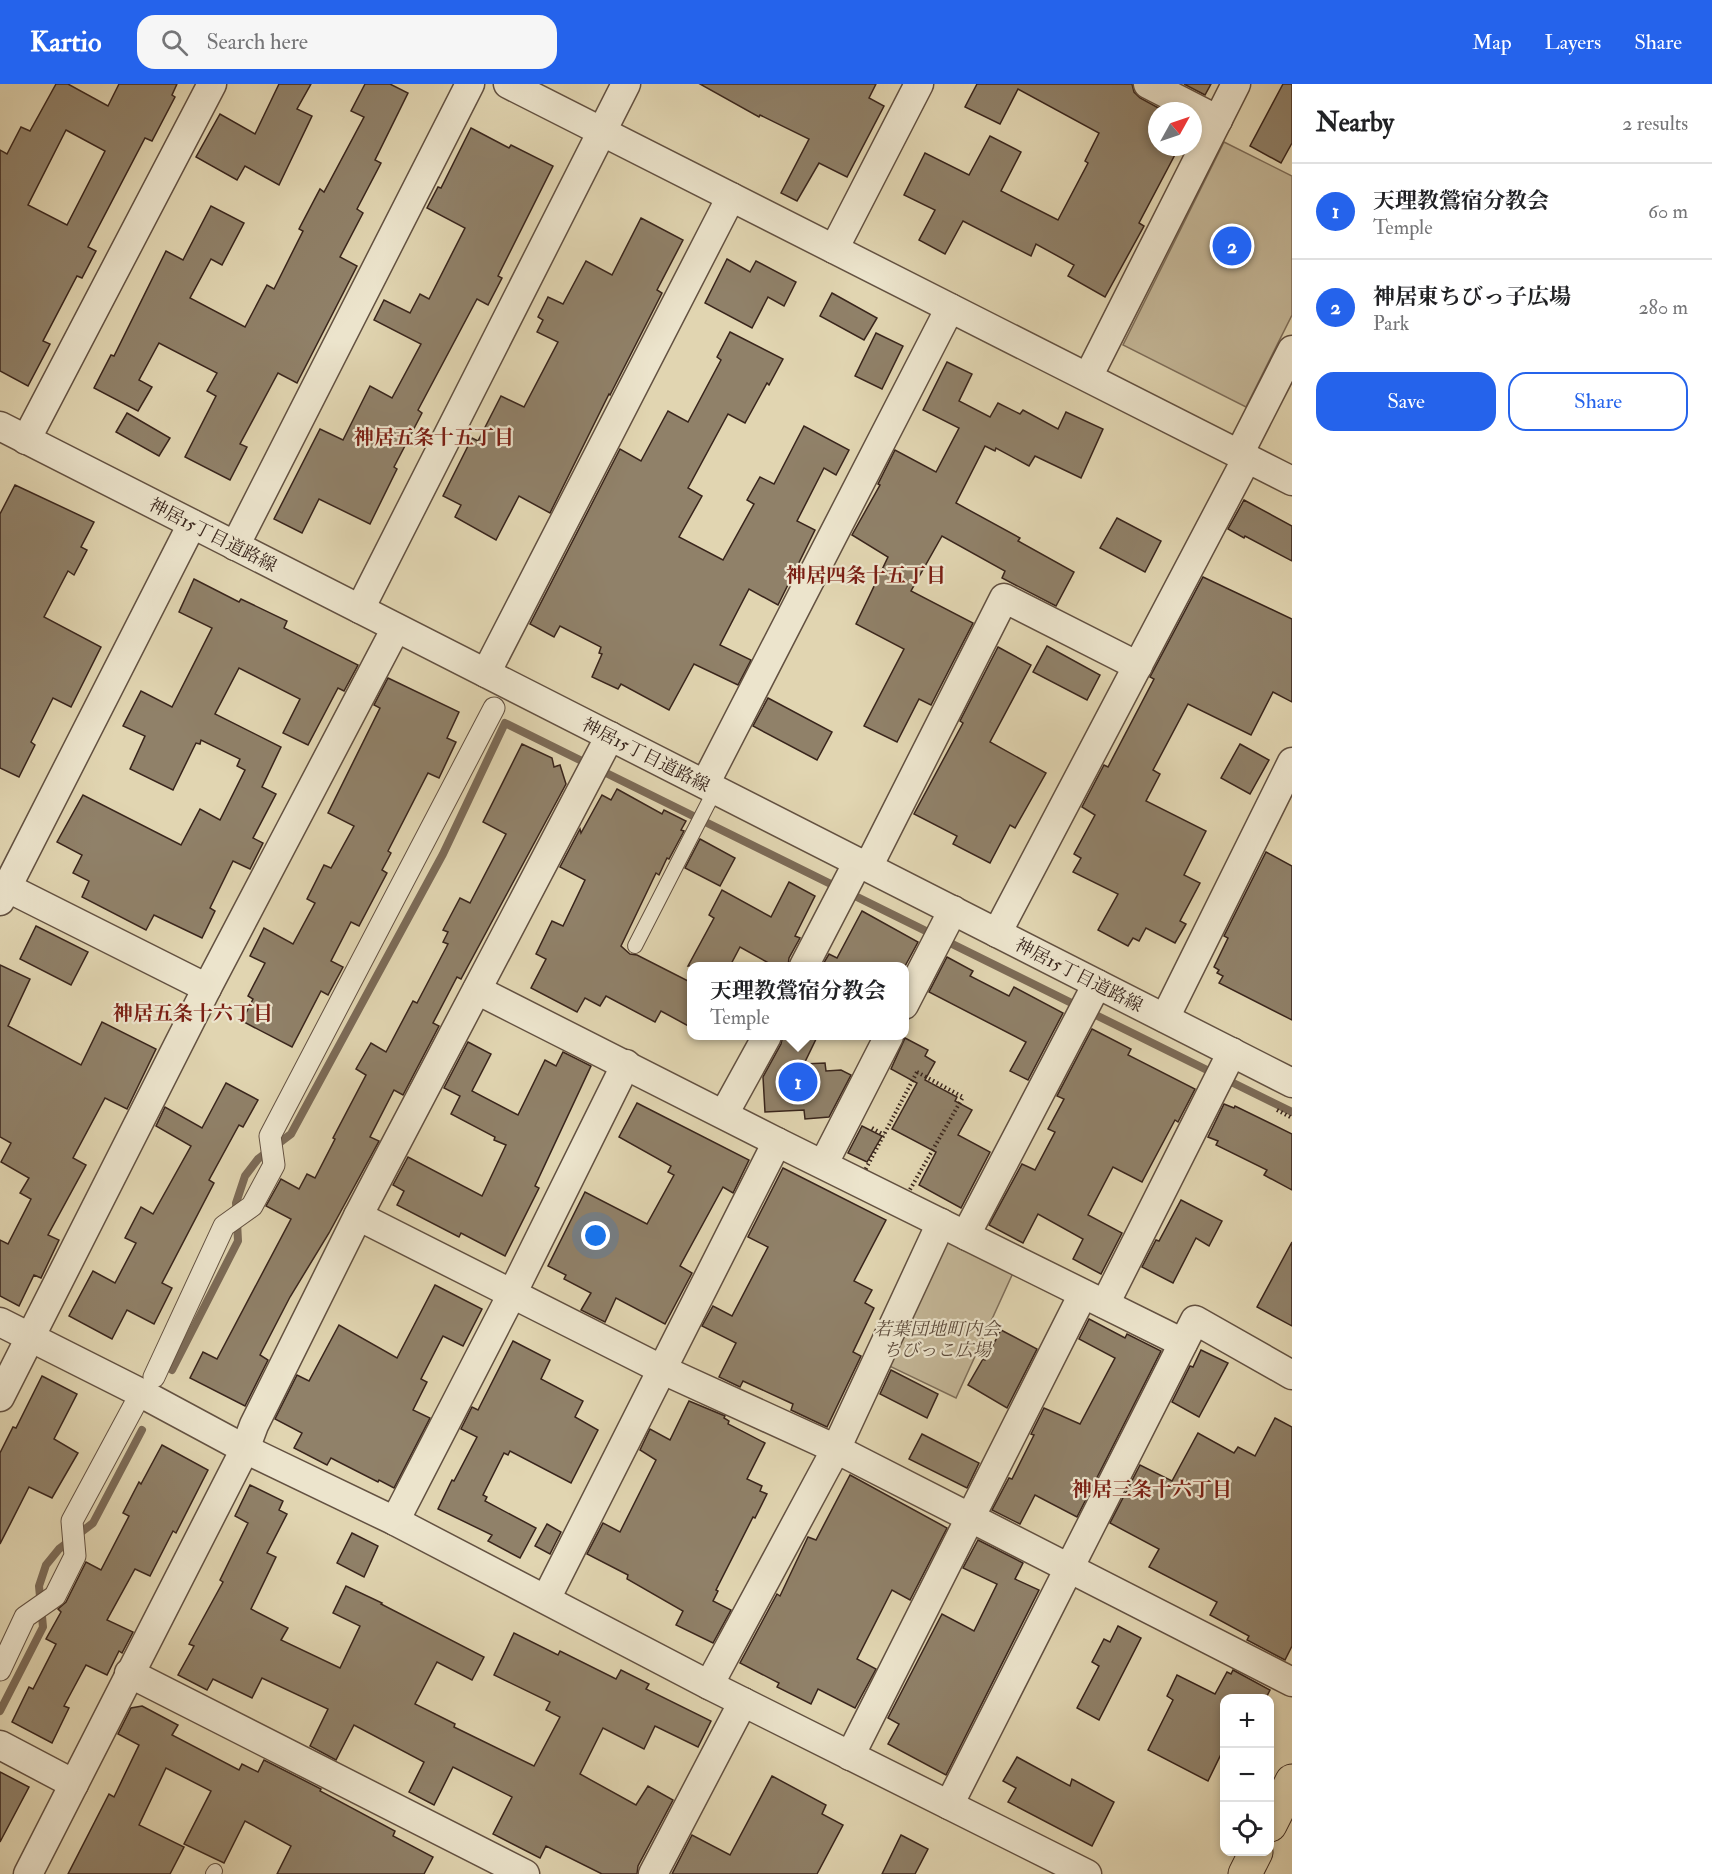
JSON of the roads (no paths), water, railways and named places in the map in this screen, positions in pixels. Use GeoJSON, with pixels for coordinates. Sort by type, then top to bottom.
{"type":"FeatureCollection","features":[{"type":"Feature","properties":{"kind":"main road"},"geometry":{"type":"LineString","coordinates":[[1274,1815],[1292,1781]]}},
{"type":"Feature","properties":{"kind":"main road"},"geometry":{"type":"LineString","coordinates":[[1245,1874],[1254,1856]]}},
{"type":"Feature","properties":{"kind":"street"},"geometry":{"type":"LineString","coordinates":[[26,440],[212,84]]}},
{"type":"Feature","properties":{"kind":"street"},"geometry":{"type":"LineString","coordinates":[[235,546],[470,84]]}},
{"type":"Feature","properties":{"kind":"street"},"geometry":{"type":"LineString","coordinates":[[508,84],[1292,480]]}},
{"type":"Feature","properties":{"kind":"street"},"geometry":{"type":"LineString","coordinates":[[360,609],[626,84]]}},
{"type":"Feature","properties":{"kind":"street"},"geometry":{"type":"LineString","coordinates":[[834,249],[919,84]]}},
{"type":"Feature","properties":{"kind":"street"},"geometry":{"type":"LineString","coordinates":[[1148,84],[1218,120]]}},
{"type":"Feature","properties":{"kind":"street"},"geometry":{"type":"LineString","coordinates":[[1088,377],[1236,84]]}},
{"type":"Feature","properties":{"kind":"street"},"geometry":{"type":"LineString","coordinates":[[486,673],[731,197]]}},
{"type":"Feature","properties":{"kind":"street"},"geometry":{"type":"LineString","coordinates":[[710,787],[950,308]]}},
{"type":"Feature","properties":{"kind":"street"},"geometry":{"type":"LineString","coordinates":[[997,933],[1138,666],[1243,456],[1292,350]]}},
{"type":"Feature","properties":{"kind":"street","name":"神居15丁目道路線"},"geometry":{"type":"LineString","coordinates":[[0,426],[1292,1083]]}},
{"type":"Feature","properties":{"kind":"street"},"geometry":{"type":"LineString","coordinates":[[192,524],[2,891],[207,988]]}},
{"type":"Feature","properties":{"kind":"street"},"geometry":{"type":"LineString","coordinates":[[806,962],[863,865],[1004,598],[1138,666]]}},
{"type":"Feature","properties":{"kind":"street"},"geometry":{"type":"LineString","coordinates":[[0,1397],[207,988],[396,628]]}},
{"type":"Feature","properties":{"kind":"street"},"geometry":{"type":"LineString","coordinates":[[0,1670],[25,1617],[55,1596],[75,1556],[72,1521],[147,1385],[224,1226],[252,1206],[274,1165],[270,1136],[494,708]]}},
{"type":"Feature","properties":{"kind":"street"},"geometry":{"type":"LineString","coordinates":[[28,1874],[244,1449],[358,1216],[610,736]]}},
{"type":"Feature","properties":{"kind":"street"},"geometry":{"type":"LineString","coordinates":[[1165,1018],[1292,762]]}},
{"type":"Feature","properties":{"kind":"street"},"geometry":{"type":"LineString","coordinates":[[909,995],[953,910]]}},
{"type":"Feature","properties":{"kind":"street"},"geometry":{"type":"LineString","coordinates":[[967,1236],[969,1227],[1097,984]]}},
{"type":"Feature","properties":{"kind":"street"},"geometry":{"type":"LineString","coordinates":[[477,990],[1183,1343]]}},
{"type":"Feature","properties":{"kind":"street"},"geometry":{"type":"LineString","coordinates":[[724,1114],[764,1040]]}},
{"type":"Feature","properties":{"kind":"street"},"geometry":{"type":"LineString","coordinates":[[824,1163],[886,1040]]}},
{"type":"Feature","properties":{"kind":"street"},"geometry":{"type":"LineString","coordinates":[[850,1756],[970,1519],[1232,1052]]}},
{"type":"Feature","properties":{"kind":"street"},"geometry":{"type":"LineString","coordinates":[[395,1521],[512,1294],[626,1064]]}},
{"type":"Feature","properties":{"kind":"street"},"geometry":{"type":"LineString","coordinates":[[546,1599],[777,1142]]}},
{"type":"Feature","properties":{"kind":"street"},"geometry":{"type":"LineString","coordinates":[[358,1216],[663,1371],[836,1449],[1292,1682]]}},
{"type":"Feature","properties":{"kind":"street"},"geometry":{"type":"LineString","coordinates":[[709,1685],[836,1449],[941,1223]]}},
{"type":"Feature","properties":{"kind":"street"},"geometry":{"type":"LineString","coordinates":[[949,1805],[1195,1320],[1292,1375]]}},
{"type":"Feature","properties":{"kind":"street"},"geometry":{"type":"LineString","coordinates":[[0,1322],[30,1337],[147,1385],[244,1449],[395,1521],[709,1685],[1087,1874]]}},
{"type":"Feature","properties":{"kind":"street"},"geometry":{"type":"LineString","coordinates":[[129,1673],[525,1874]]}},
{"type":"Feature","properties":{"kind":"street"},"geometry":{"type":"LineString","coordinates":[[653,1874],[743,1702]]}},
{"type":"Feature","properties":{"kind":"street"},"geometry":{"type":"LineString","coordinates":[[0,1745],[74,1784]]}},
{"type":"Feature","properties":{"kind":"lane"},"geometry":{"type":"LineString","coordinates":[[635,946],[710,787]]}},
{"type":"Feature","properties":{"kind":"waterway"},"geometry":{"type":"LineString","coordinates":[[172,1370],[238,1241],[236,1203],[245,1176],[258,1159],[291,1134],[443,854],[505,723],[1292,1112]]}},
{"type":"Feature","properties":{"kind":"waterway"},"geometry":{"type":"LineString","coordinates":[[0,1711],[43,1627],[39,1586],[46,1565],[59,1549],[93,1523],[142,1430]]}},
{"type":"Feature","properties":{"kind":"place","name":"神居東ちびっ子広場"},"geometry":{"type":"Point","coordinates":[1232,246]}},
{"type":"Feature","properties":{"kind":"place","name":"天理教鶯宿分教会"},"geometry":{"type":"Point","coordinates":[798,1082]}},
{"type":"Feature","properties":{"kind":"district","name":"神居五条十五丁目"},"geometry":{"type":"Point","coordinates":[434,437]}},
{"type":"Feature","properties":{"kind":"district","name":"神居四条十五丁目"},"geometry":{"type":"Point","coordinates":[866,575]}},
{"type":"Feature","properties":{"kind":"district","name":"神居五条十六丁目"},"geometry":{"type":"Point","coordinates":[193,1013]}},
{"type":"Feature","properties":{"kind":"district","name":"神居三条十六丁目"},"geometry":{"type":"Point","coordinates":[1152,1489]}},
{"type":"Feature","properties":{"kind":"park label","name":"若葉団地町内会 ちびっこ広場"},"geometry":{"type":"Point","coordinates":[937,1339]}}]}
